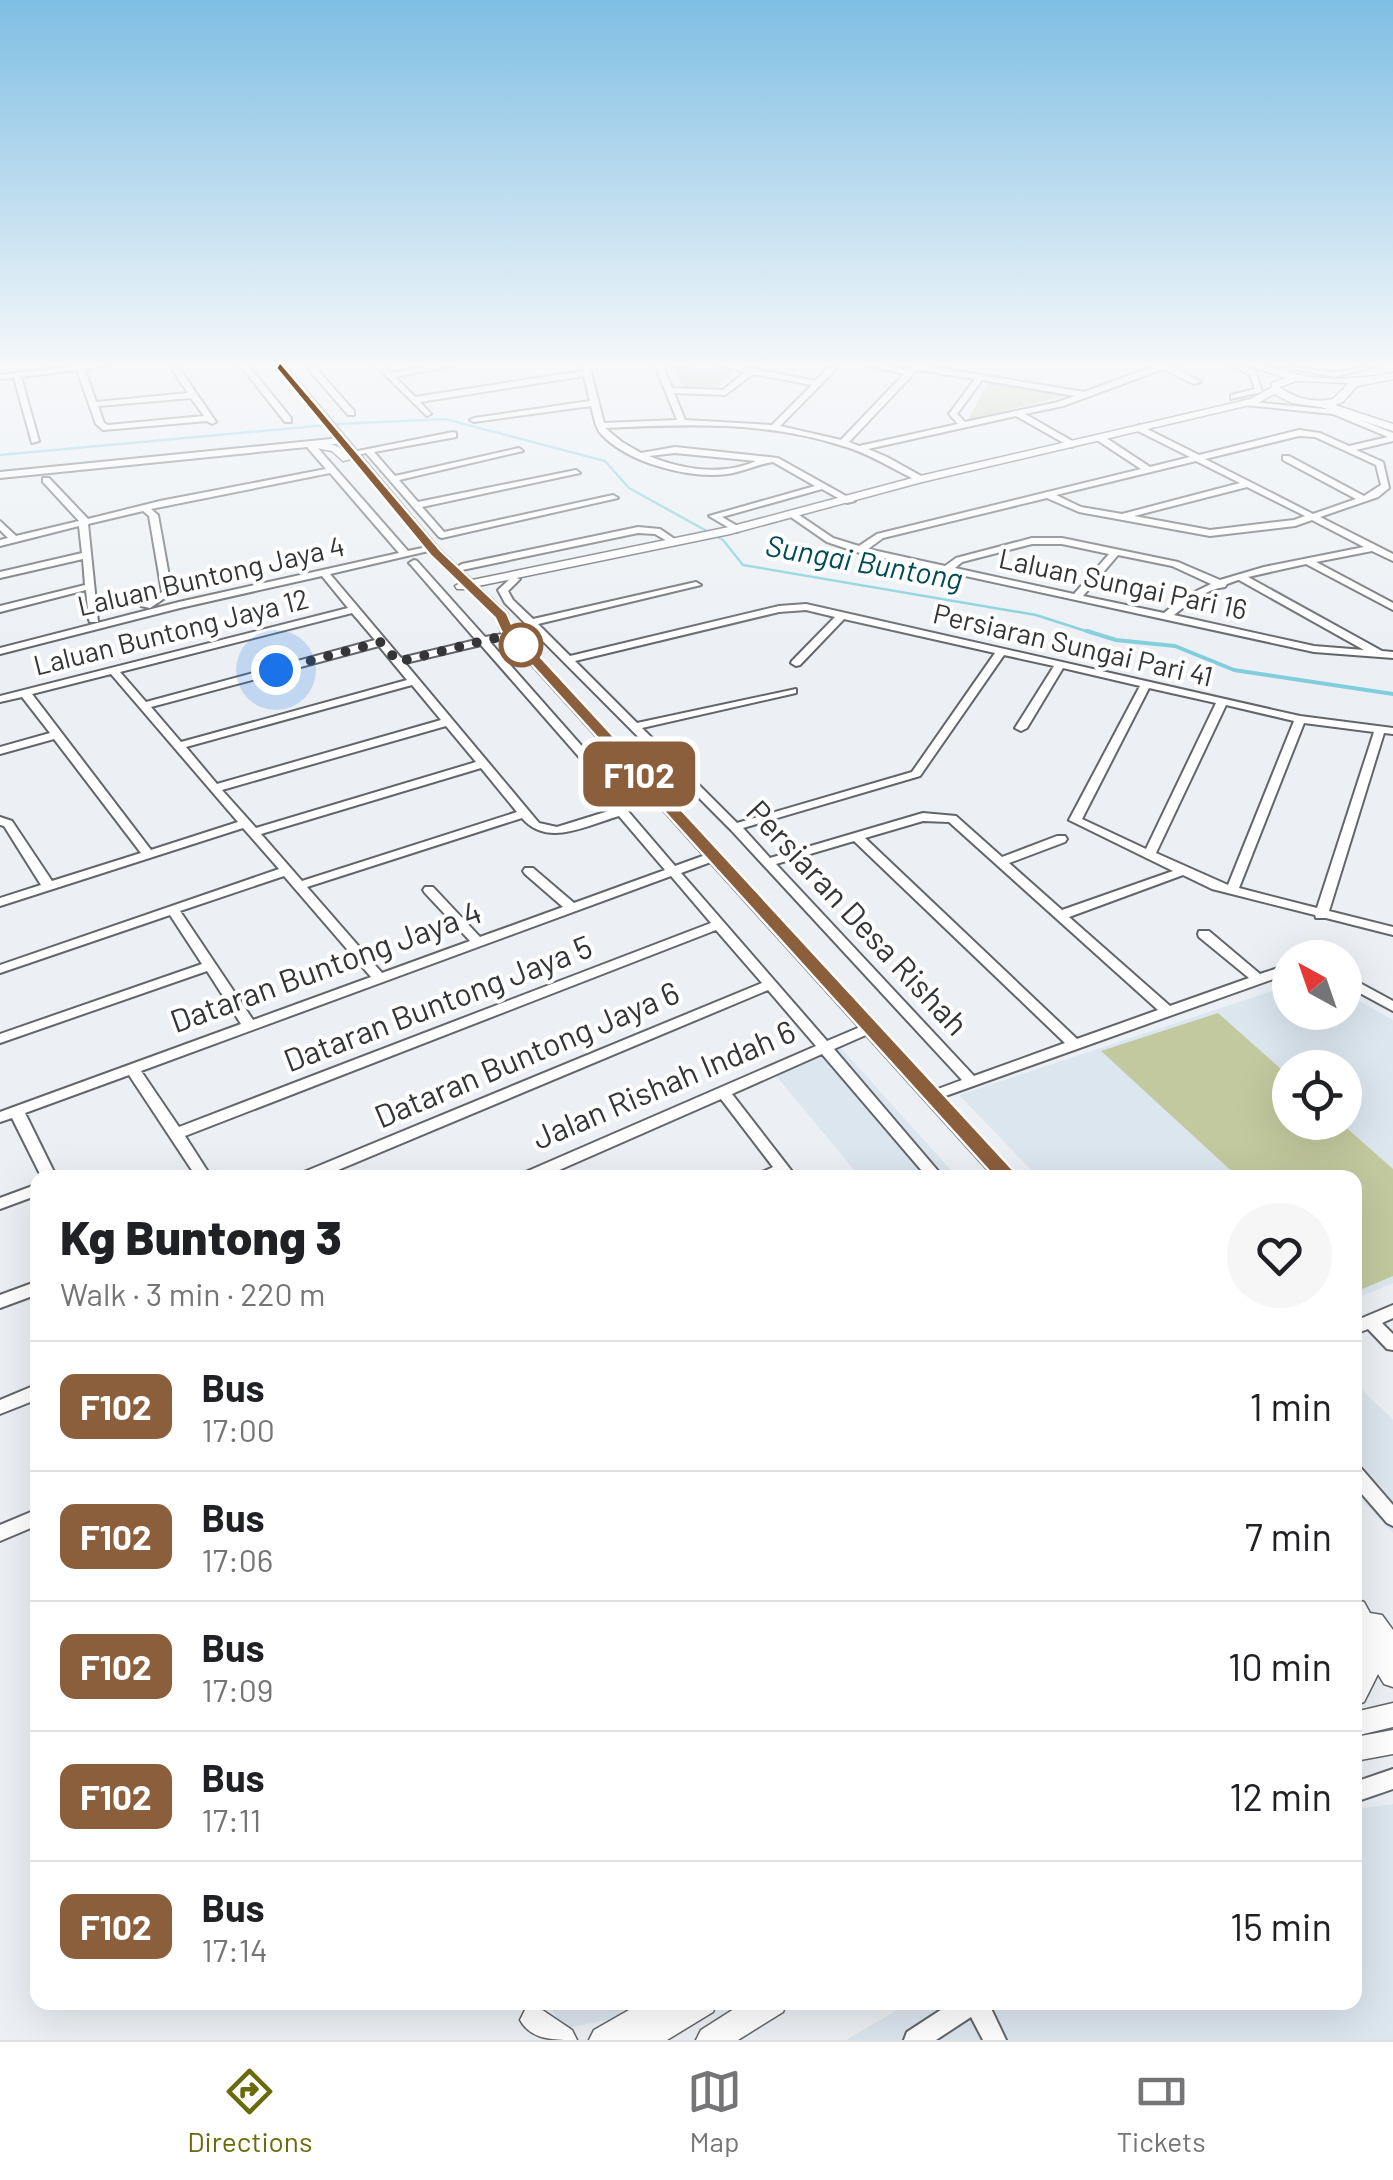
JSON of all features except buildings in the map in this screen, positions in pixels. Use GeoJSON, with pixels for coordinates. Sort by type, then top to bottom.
{"type":"FeatureCollection","features":[{"type":"Feature","properties":{"kind":"main road"},"geometry":{"type":"LineString","coordinates":[[351,460],[372,477]]}},
{"type":"Feature","properties":{"kind":"main road"},"geometry":{"type":"LineString","coordinates":[[358,460],[436,552],[462,568],[481,573],[535,570]]}},
{"type":"Feature","properties":{"kind":"main road"},"geometry":{"type":"LineString","coordinates":[[464,585],[733,530],[1004,460]]}},
{"type":"Feature","properties":{"kind":"main road"},"geometry":{"type":"LineString","coordinates":[[436,552],[438,562],[508,631],[1000,1170]]}},
{"type":"Feature","properties":{"kind":"main road"},"geometry":{"type":"LineString","coordinates":[[508,631],[485,596],[490,588],[535,570]]}},
{"type":"Feature","properties":{"kind":"main road"},"geometry":{"type":"LineString","coordinates":[[464,585],[490,604]]}},
{"type":"Feature","properties":{"kind":"main road"},"geometry":{"type":"LineString","coordinates":[[1362,1607],[1393,1648]]}},
{"type":"Feature","properties":{"kind":"main road"},"geometry":{"type":"LineString","coordinates":[[1362,1622],[1393,1676]]}},
{"type":"Feature","properties":{"kind":"main road"},"geometry":{"type":"LineString","coordinates":[[1362,1654],[1367,1671],[1362,1681]]}},
{"type":"Feature","properties":{"kind":"main road"},"geometry":{"type":"LineString","coordinates":[[1362,1722],[1393,1715]]}},
{"type":"Feature","properties":{"kind":"main road"},"geometry":{"type":"LineString","coordinates":[[1362,1747],[1393,1742]]}},
{"type":"Feature","properties":{"kind":"main road"},"geometry":{"type":"LineString","coordinates":[[604,2040],[658,2010]]}},
{"type":"Feature","properties":{"kind":"main road"},"geometry":{"type":"LineString","coordinates":[[640,2040],[690,2010]]}},
{"type":"Feature","properties":{"kind":"main road"},"geometry":{"type":"LineString","coordinates":[[711,2040],[760,2010]]}},
{"type":"Feature","properties":{"kind":"main road"},"geometry":{"type":"LineString","coordinates":[[533,2021],[562,2040]]}},
{"type":"Feature","properties":{"kind":"street"},"geometry":{"type":"LineString","coordinates":[[0,475],[154,460]]}},
{"type":"Feature","properties":{"kind":"street"},"geometry":{"type":"LineString","coordinates":[[325,460],[621,798],[621,811],[930,1170]]}},
{"type":"Feature","properties":{"kind":"street"},"geometry":{"type":"LineString","coordinates":[[378,460],[442,535]]}},
{"type":"Feature","properties":{"kind":"street"},"geometry":{"type":"LineString","coordinates":[[394,479],[478,460]]}},
{"type":"Feature","properties":{"kind":"street"},"geometry":{"type":"LineString","coordinates":[[664,460],[709,474],[744,470],[768,460]]}},
{"type":"Feature","properties":{"kind":"street"},"geometry":{"type":"LineString","coordinates":[[773,460],[850,500]]}},
{"type":"Feature","properties":{"kind":"street"},"geometry":{"type":"LineString","coordinates":[[883,460],[920,480]]}},
{"type":"Feature","properties":{"kind":"street"},"geometry":{"type":"LineString","coordinates":[[1133,460],[1148,470]]}},
{"type":"Feature","properties":{"kind":"street"},"geometry":{"type":"LineString","coordinates":[[860,550],[880,536],[1188,460]]}},
{"type":"Feature","properties":{"kind":"street"},"geometry":{"type":"LineString","coordinates":[[1201,460],[1393,558]]}},
{"type":"Feature","properties":{"kind":"street"},"geometry":{"type":"LineString","coordinates":[[1290,460],[1364,499]]}},
{"type":"Feature","properties":{"kind":"street"},"geometry":{"type":"LineString","coordinates":[[1048,495],[1071,507],[1210,533],[1313,517],[1384,490],[1385,469],[1369,460]]}},
{"type":"Feature","properties":{"kind":"street"},"geometry":{"type":"LineString","coordinates":[[0,543],[144,508],[332,470]]}},
{"type":"Feature","properties":{"kind":"street"},"geometry":{"type":"LineString","coordinates":[[418,506],[576,473]]}},
{"type":"Feature","properties":{"kind":"street"},"geometry":{"type":"LineString","coordinates":[[46,480],[84,523],[94,620]]}},
{"type":"Feature","properties":{"kind":"street"},"geometry":{"type":"LineString","coordinates":[[1120,518],[1248,484]]}},
{"type":"Feature","properties":{"kind":"street"},"geometry":{"type":"LineString","coordinates":[[733,530],[714,516],[821,487]]}},
{"type":"Feature","properties":{"kind":"street"},"geometry":{"type":"LineString","coordinates":[[442,535],[613,498]]}},
{"type":"Feature","properties":{"kind":"street"},"geometry":{"type":"LineString","coordinates":[[0,647],[146,606],[167,592],[153,515],[144,508]]}},
{"type":"Feature","properties":{"kind":"street","name":"Laluan Sungai Pari 16"},"geometry":{"type":"LineString","coordinates":[[793,515],[830,540],[860,550],[1314,649],[1388,655]]}},
{"type":"Feature","properties":{"kind":"street"},"geometry":{"type":"LineString","coordinates":[[0,524],[14,540]]}},
{"type":"Feature","properties":{"kind":"street"},"geometry":{"type":"LineString","coordinates":[[462,568],[638,530],[656,531],[674,542]]}},
{"type":"Feature","properties":{"kind":"street"},"geometry":{"type":"LineString","coordinates":[[436,552],[442,535]]}},
{"type":"Feature","properties":{"kind":"street"},"geometry":{"type":"LineString","coordinates":[[948,568],[959,560],[1032,541],[1062,541],[1175,564],[1222,585]]}},
{"type":"Feature","properties":{"kind":"street"},"geometry":{"type":"LineString","coordinates":[[1167,616],[1180,604],[1242,578],[1374,548]]}},
{"type":"Feature","properties":{"kind":"street","name":"Laluan Buntong Jaya 4"},"geometry":{"type":"LineString","coordinates":[[0,647],[324,573],[436,552]]}},
{"type":"Feature","properties":{"kind":"street"},"geometry":{"type":"LineString","coordinates":[[1077,596],[1116,552]]}},
{"type":"Feature","properties":{"kind":"street"},"geometry":{"type":"LineString","coordinates":[[0,575],[86,555]]}},
{"type":"Feature","properties":{"kind":"street"},"geometry":{"type":"LineString","coordinates":[[1308,560],[1393,607]]}},
{"type":"Feature","properties":{"kind":"street"},"geometry":{"type":"LineString","coordinates":[[324,573],[536,826],[558,831],[621,811]]}},
{"type":"Feature","properties":{"kind":"street"},"geometry":{"type":"LineString","coordinates":[[1242,578],[1388,655]]}},
{"type":"Feature","properties":{"kind":"street","name":"Persiaran Desa Rishah"},"geometry":{"type":"LineString","coordinates":[[515,579],[503,592],[530,623],[570,658],[768,862],[972,1082]]}},
{"type":"Feature","properties":{"kind":"street"},"geometry":{"type":"LineString","coordinates":[[530,623],[696,586]]}},
{"type":"Feature","properties":{"kind":"street"},"geometry":{"type":"LineString","coordinates":[[0,609],[88,587]]}},
{"type":"Feature","properties":{"kind":"street","name":"Persiaran Sungai Pari 41"},"geometry":{"type":"LineString","coordinates":[[570,658],[793,606],[1300,719],[1386,730]]}},
{"type":"Feature","properties":{"kind":"street","name":"Laluan Buntong Jaya 12"},"geometry":{"type":"LineString","coordinates":[[0,699],[354,609]]}},
{"type":"Feature","properties":{"kind":"street"},"geometry":{"type":"LineString","coordinates":[[796,662],[842,615]]}},
{"type":"Feature","properties":{"kind":"street"},"geometry":{"type":"LineString","coordinates":[[398,662],[508,631]]}},
{"type":"Feature","properties":{"kind":"street"},"geometry":{"type":"LineString","coordinates":[[143,706],[381,642]]}},
{"type":"Feature","properties":{"kind":"street"},"geometry":{"type":"LineString","coordinates":[[734,827],[916,774],[1001,652]]}},
{"type":"Feature","properties":{"kind":"street"},"geometry":{"type":"LineString","coordinates":[[1021,728],[1060,665]]}},
{"type":"Feature","properties":{"kind":"street"},"geometry":{"type":"LineString","coordinates":[[112,669],[378,978]]}},
{"type":"Feature","properties":{"kind":"street"},"geometry":{"type":"LineString","coordinates":[[178,746],[414,682]]}},
{"type":"Feature","properties":{"kind":"street"},"geometry":{"type":"LineString","coordinates":[[1146,684],[1075,820],[1184,872],[1232,890],[1393,930]]}},
{"type":"Feature","properties":{"kind":"street"},"geometry":{"type":"LineString","coordinates":[[636,726],[792,691]]}},
{"type":"Feature","properties":{"kind":"street"},"geometry":{"type":"LineString","coordinates":[[25,692],[149,856]]}},
{"type":"Feature","properties":{"kind":"street"},"geometry":{"type":"LineString","coordinates":[[1149,855],[1222,702]]}},
{"type":"Feature","properties":{"kind":"street"},"geometry":{"type":"LineString","coordinates":[[1232,890],[1300,719]]}},
{"type":"Feature","properties":{"kind":"street"},"geometry":{"type":"LineString","coordinates":[[214,788],[447,722]]}},
{"type":"Feature","properties":{"kind":"street"},"geometry":{"type":"LineString","coordinates":[[1321,914],[1386,730]]}},
{"type":"Feature","properties":{"kind":"street"},"geometry":{"type":"LineString","coordinates":[[0,751],[56,735]]}},
{"type":"Feature","properties":{"kind":"street"},"geometry":{"type":"LineString","coordinates":[[0,902],[149,856],[482,764]]}},
{"type":"Feature","properties":{"kind":"street"},"geometry":{"type":"LineString","coordinates":[[299,886],[523,814]]}},
{"type":"Feature","properties":{"kind":"street"},"geometry":{"type":"LineString","coordinates":[[768,862],[923,818],[952,820],[1168,1012]]}},
{"type":"Feature","properties":{"kind":"street"},"geometry":{"type":"LineString","coordinates":[[0,821],[8,824],[49,887]]}},
{"type":"Feature","properties":{"kind":"street"},"geometry":{"type":"LineString","coordinates":[[857,837],[1076,1046]]}},
{"type":"Feature","properties":{"kind":"street"},"geometry":{"type":"LineString","coordinates":[[1000,862],[1061,839]]}},
{"type":"Feature","properties":{"kind":"street","name":"Dataran Buntong Jaya 4"},"geometry":{"type":"LineString","coordinates":[[8,1114],[715,856]]}},
{"type":"Feature","properties":{"kind":"street"},"geometry":{"type":"LineString","coordinates":[[0,968],[286,871]]}},
{"type":"Feature","properties":{"kind":"street"},"geometry":{"type":"LineString","coordinates":[[529,871],[570,906]]}},
{"type":"Feature","properties":{"kind":"street"},"geometry":{"type":"LineString","coordinates":[[1061,915],[1184,872]]}},
{"type":"Feature","properties":{"kind":"street"},"geometry":{"type":"LineString","coordinates":[[429,890],[477,941]]}},
{"type":"Feature","properties":{"kind":"street"},"geometry":{"type":"LineString","coordinates":[[173,910],[249,1026]]}},
{"type":"Feature","properties":{"kind":"street","name":"Dataran Buntong Jaya 5"},"geometry":{"type":"LineString","coordinates":[[176,1134],[718,925]]}},
{"type":"Feature","properties":{"kind":"street"},"geometry":{"type":"LineString","coordinates":[[1204,934],[1258,979]]}},
{"type":"Feature","properties":{"kind":"street"},"geometry":{"type":"LineString","coordinates":[[0,1039],[208,966]]}},
{"type":"Feature","properties":{"kind":"street"},"geometry":{"type":"LineString","coordinates":[[932,1096],[1272,974]]}},
{"type":"Feature","properties":{"kind":"street","name":"Dataran Buntong Jaya 6"},"geometry":{"type":"LineString","coordinates":[[323,1170],[770,984]]}},
{"type":"Feature","properties":{"kind":"street"},"geometry":{"type":"LineString","coordinates":[[1362,989],[1393,1007]]}},
{"type":"Feature","properties":{"kind":"street","name":"Jalan Rishah Indah 6"},"geometry":{"type":"LineString","coordinates":[[544,1170],[870,1028]]}},
{"type":"Feature","properties":{"kind":"street"},"geometry":{"type":"LineString","coordinates":[[132,1068],[200,1170]]}},
{"type":"Feature","properties":{"kind":"street"},"geometry":{"type":"LineString","coordinates":[[724,1092],[785,1170]]}},
{"type":"Feature","properties":{"kind":"street"},"geometry":{"type":"LineString","coordinates":[[8,1114],[45,1170]]}},
{"type":"Feature","properties":{"kind":"street"},"geometry":{"type":"LineString","coordinates":[[0,1204],[30,1193]]}},
{"type":"Feature","properties":{"kind":"street"},"geometry":{"type":"LineString","coordinates":[[0,1302],[30,1290]]}},
{"type":"Feature","properties":{"kind":"street"},"geometry":{"type":"LineString","coordinates":[[1363,1324],[1393,1311]]}},
{"type":"Feature","properties":{"kind":"street"},"geometry":{"type":"LineString","coordinates":[[1363,1324],[1393,1344]]}},
{"type":"Feature","properties":{"kind":"street"},"geometry":{"type":"LineString","coordinates":[[0,1407],[30,1394]]}},
{"type":"Feature","properties":{"kind":"street"},"geometry":{"type":"LineString","coordinates":[[1362,1482],[1393,1518]]}},
{"type":"Feature","properties":{"kind":"street"},"geometry":{"type":"LineString","coordinates":[[0,1533],[30,1520]]}},
{"type":"Feature","properties":{"kind":"street"},"geometry":{"type":"LineString","coordinates":[[1362,1790],[1393,1779]]}},
{"type":"Feature","properties":{"kind":"street"},"geometry":{"type":"LineString","coordinates":[[915,2040],[962,2010]]}},
{"type":"Feature","properties":{"kind":"street"},"geometry":{"type":"LineString","coordinates":[[978,2010],[995,2040]]}},
{"type":"Feature","properties":{"kind":"shaded area"},"geometry":{"type":"Polygon","coordinates":[[[1272,991],[1272,1030],[1362,1030],[1362,1003],[1393,1020],[1393,1283],[1362,1296],[1362,1170],[1031,1170],[959,1095],[1272,991]]]}},
{"type":"Feature","properties":{"kind":"shaded area"},"geometry":{"type":"Polygon","coordinates":[[[832,1038],[951,1170],[854,1170],[768,1066],[832,1038]]]}},
{"type":"Feature","properties":{"kind":"shaded area"},"geometry":{"type":"Polygon","coordinates":[[[1362,1390],[1393,1420],[1393,1533],[1362,1500],[1362,1390]]]}},
{"type":"Feature","properties":{"kind":"shaded area"},"geometry":{"type":"Polygon","coordinates":[[[1393,1804],[1393,2040],[846,2040],[897,2010],[1362,2010],[1362,1808],[1393,1804]]]}},
{"type":"Feature","properties":{"kind":"shaded area"},"geometry":{"type":"Polygon","coordinates":[[[553,2010],[629,2010],[612,2019],[563,2029],[553,2010]]]}},
{"type":"Feature","properties":{"kind":"green space"},"geometry":{"type":"Polygon","coordinates":[[[1218,1013],[1272,1061],[1272,1140],[1360,1140],[1393,1169],[1393,1276],[1362,1289],[1362,1170],[1230,1170],[1101,1051],[1218,1013]]]}},
{"type":"Feature","properties":{"kind":"waterway","name":"Sungai Buntong"},"geometry":{"type":"LineString","coordinates":[[602,460],[629,488],[723,540],[743,565],[1036,615],[1095,634]]}},
{"type":"Feature","properties":{"kind":"waterway","name":"Sungai Buntong"},"geometry":{"type":"LineString","coordinates":[[1087,631],[1116,640],[1175,646],[1234,670],[1393,694]]}},
{"type":"Feature","properties":{"kind":"bus line","name":"F102"},"geometry":{"type":"LineString","coordinates":[[357,460],[436,554],[448,560],[502,616],[506,628],[1000,1170]]}},
{"type":"Feature","properties":{"kind":"route"},"geometry":{"type":"LineString","coordinates":[[276,670],[381,642],[398,662],[511,634],[521,645]]}}]}
